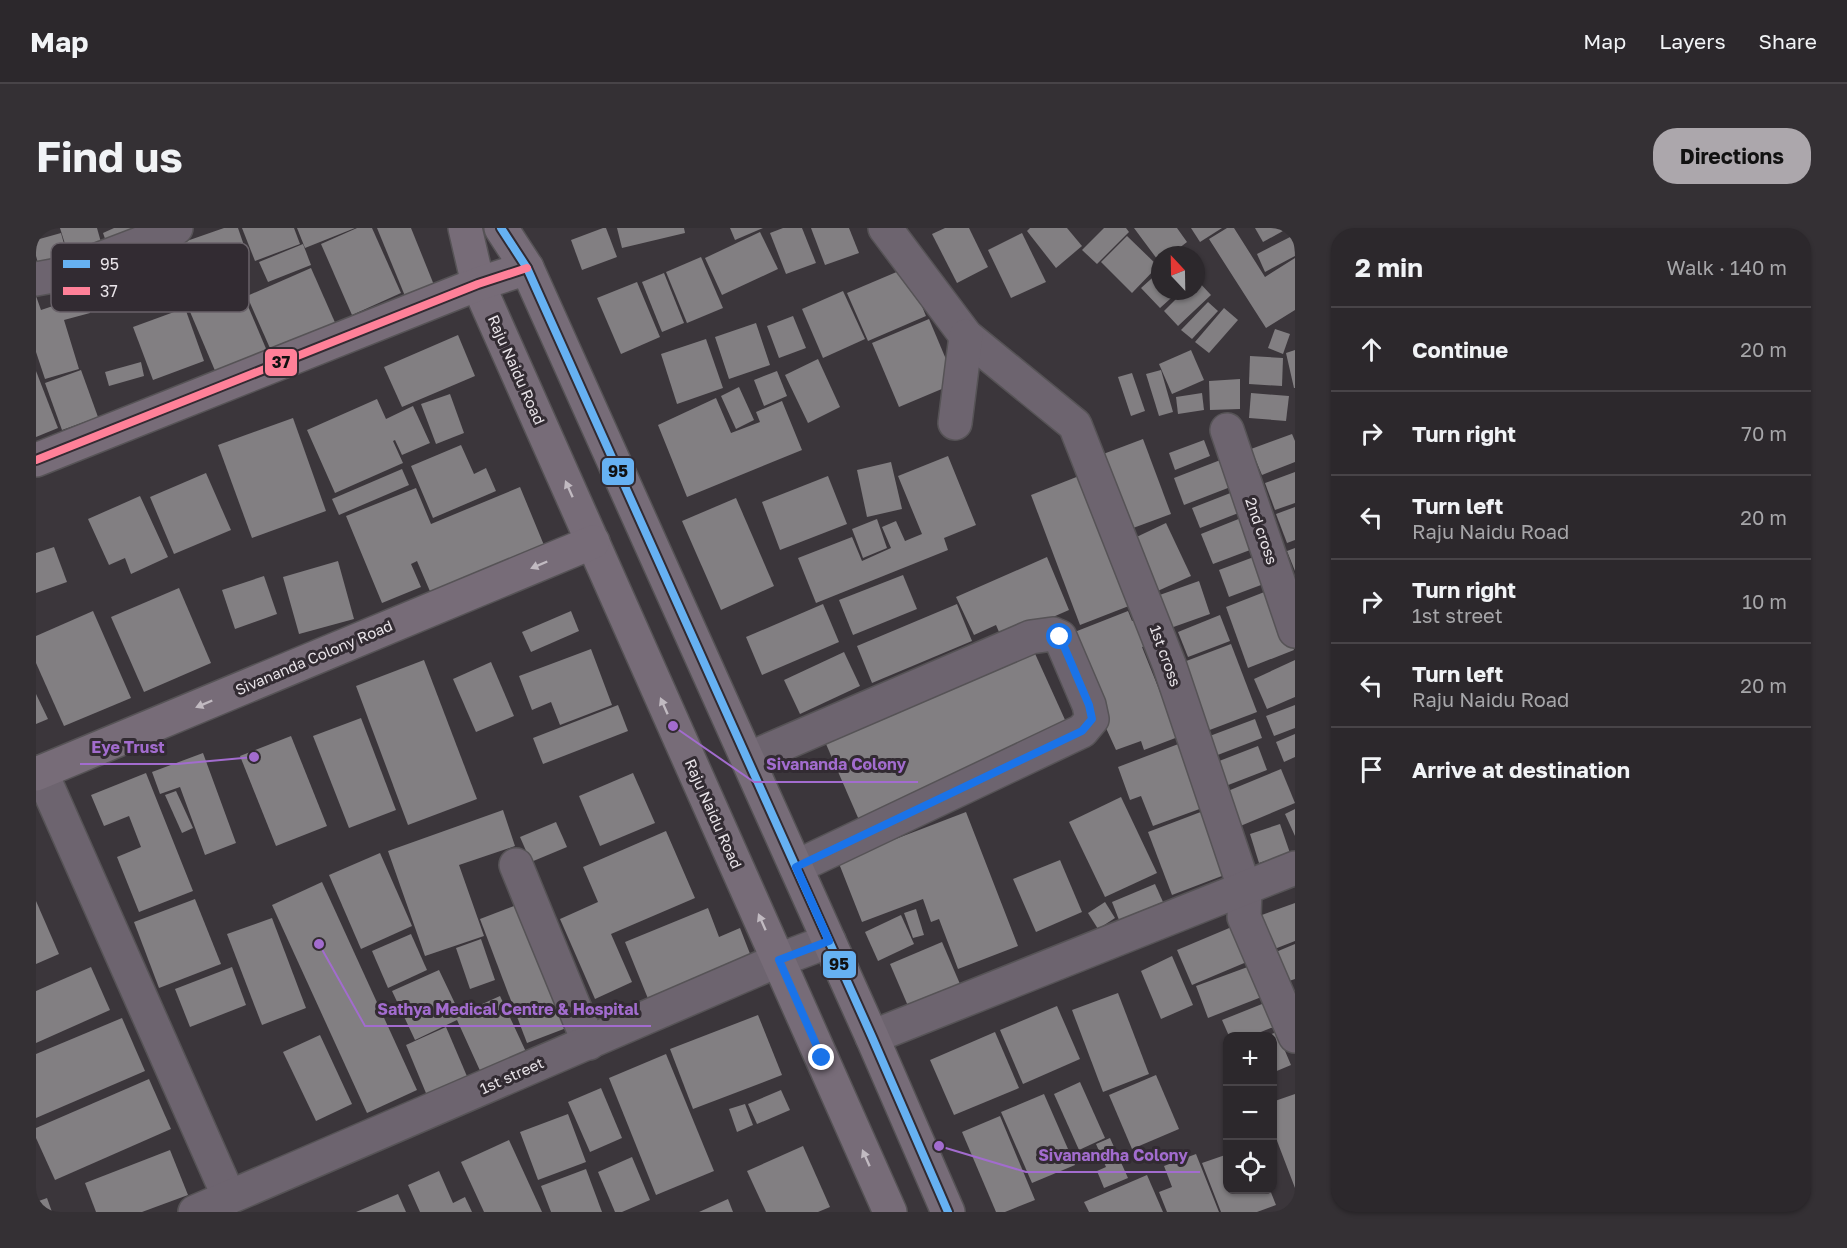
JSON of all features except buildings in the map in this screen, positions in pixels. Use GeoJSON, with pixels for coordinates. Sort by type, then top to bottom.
{"type":"FeatureCollection","features":[{"type":"Feature","properties":{"kind":"main road","name":"Raju Naidu Road"},"geometry":{"type":"LineString","coordinates":[[465,228],[478,284],[890,1212]]}},
{"type":"Feature","properties":{"kind":"main road"},"geometry":{"type":"LineString","coordinates":[[501,228],[527,268],[872,1037],[948,1212]]}},
{"type":"Feature","properties":{"kind":"main road"},"geometry":{"type":"LineString","coordinates":[[36,460],[478,284],[527,268]]}},
{"type":"Feature","properties":{"kind":"main road","name":"Sivananda Colony Road"},"geometry":{"type":"LineString","coordinates":[[39,773],[593,542]]}},
{"type":"Feature","properties":{"kind":"street"},"geometry":{"type":"LineString","coordinates":[[138,243],[176,228]]}},
{"type":"Feature","properties":{"kind":"street"},"geometry":{"type":"LineString","coordinates":[[885,228],[966,336],[955,423]]}},
{"type":"Feature","properties":{"kind":"street"},"geometry":{"type":"LineString","coordinates":[[36,279],[51,276]]}},
{"type":"Feature","properties":{"kind":"street","name":"1st cross"},"geometry":{"type":"LineString","coordinates":[[966,336],[1075,426],[1169,663],[1245,890],[1244,917],[1295,1036]]}},
{"type":"Feature","properties":{"kind":"street","name":"2nd cross"},"geometry":{"type":"LineString","coordinates":[[1227,430],[1295,631]]}},
{"type":"Feature","properties":{"kind":"street"},"geometry":{"type":"LineString","coordinates":[[748,759],[1031,637],[1053,634],[1060,637],[1089,705],[1092,719],[1082,731],[796,867]]}},
{"type":"Feature","properties":{"kind":"street"},"geometry":{"type":"LineString","coordinates":[[39,773],[229,1197]]}},
{"type":"Feature","properties":{"kind":"street"},"geometry":{"type":"LineString","coordinates":[[516,865],[589,1043]]}},
{"type":"Feature","properties":{"kind":"street"},"geometry":{"type":"LineString","coordinates":[[872,1037],[1245,890],[1295,868]]}},
{"type":"Feature","properties":{"kind":"street","name":"1st street"},"geometry":{"type":"LineString","coordinates":[[195,1212],[779,960],[829,941]]}},
{"type":"Feature","properties":{"kind":"transit line","name":"95"},"geometry":{"type":"LineString","coordinates":[[501,228],[527,268],[872,1037],[948,1212]]}},
{"type":"Feature","properties":{"kind":"transit line","name":"37"},"geometry":{"type":"LineString","coordinates":[[36,460],[478,284],[527,268]]}},
{"type":"Feature","properties":{"kind":"place","name":"Sivananda Colony"},"geometry":{"type":"Point","coordinates":[673,726]}},
{"type":"Feature","properties":{"kind":"place","name":"Eye Trust"},"geometry":{"type":"Point","coordinates":[254,757]}},
{"type":"Feature","properties":{"kind":"place","name":"Sathya Medical Centre & Hospital"},"geometry":{"type":"Point","coordinates":[319,944]}},
{"type":"Feature","properties":{"kind":"place","name":"Sivanandha Colony"},"geometry":{"type":"Point","coordinates":[939,1146]}},
{"type":"Feature","properties":{"kind":"route"},"geometry":{"type":"LineString","coordinates":[[822,1058],[779,960],[829,941],[796,867],[1082,731],[1092,719],[1089,705],[1060,637]]}}]}
